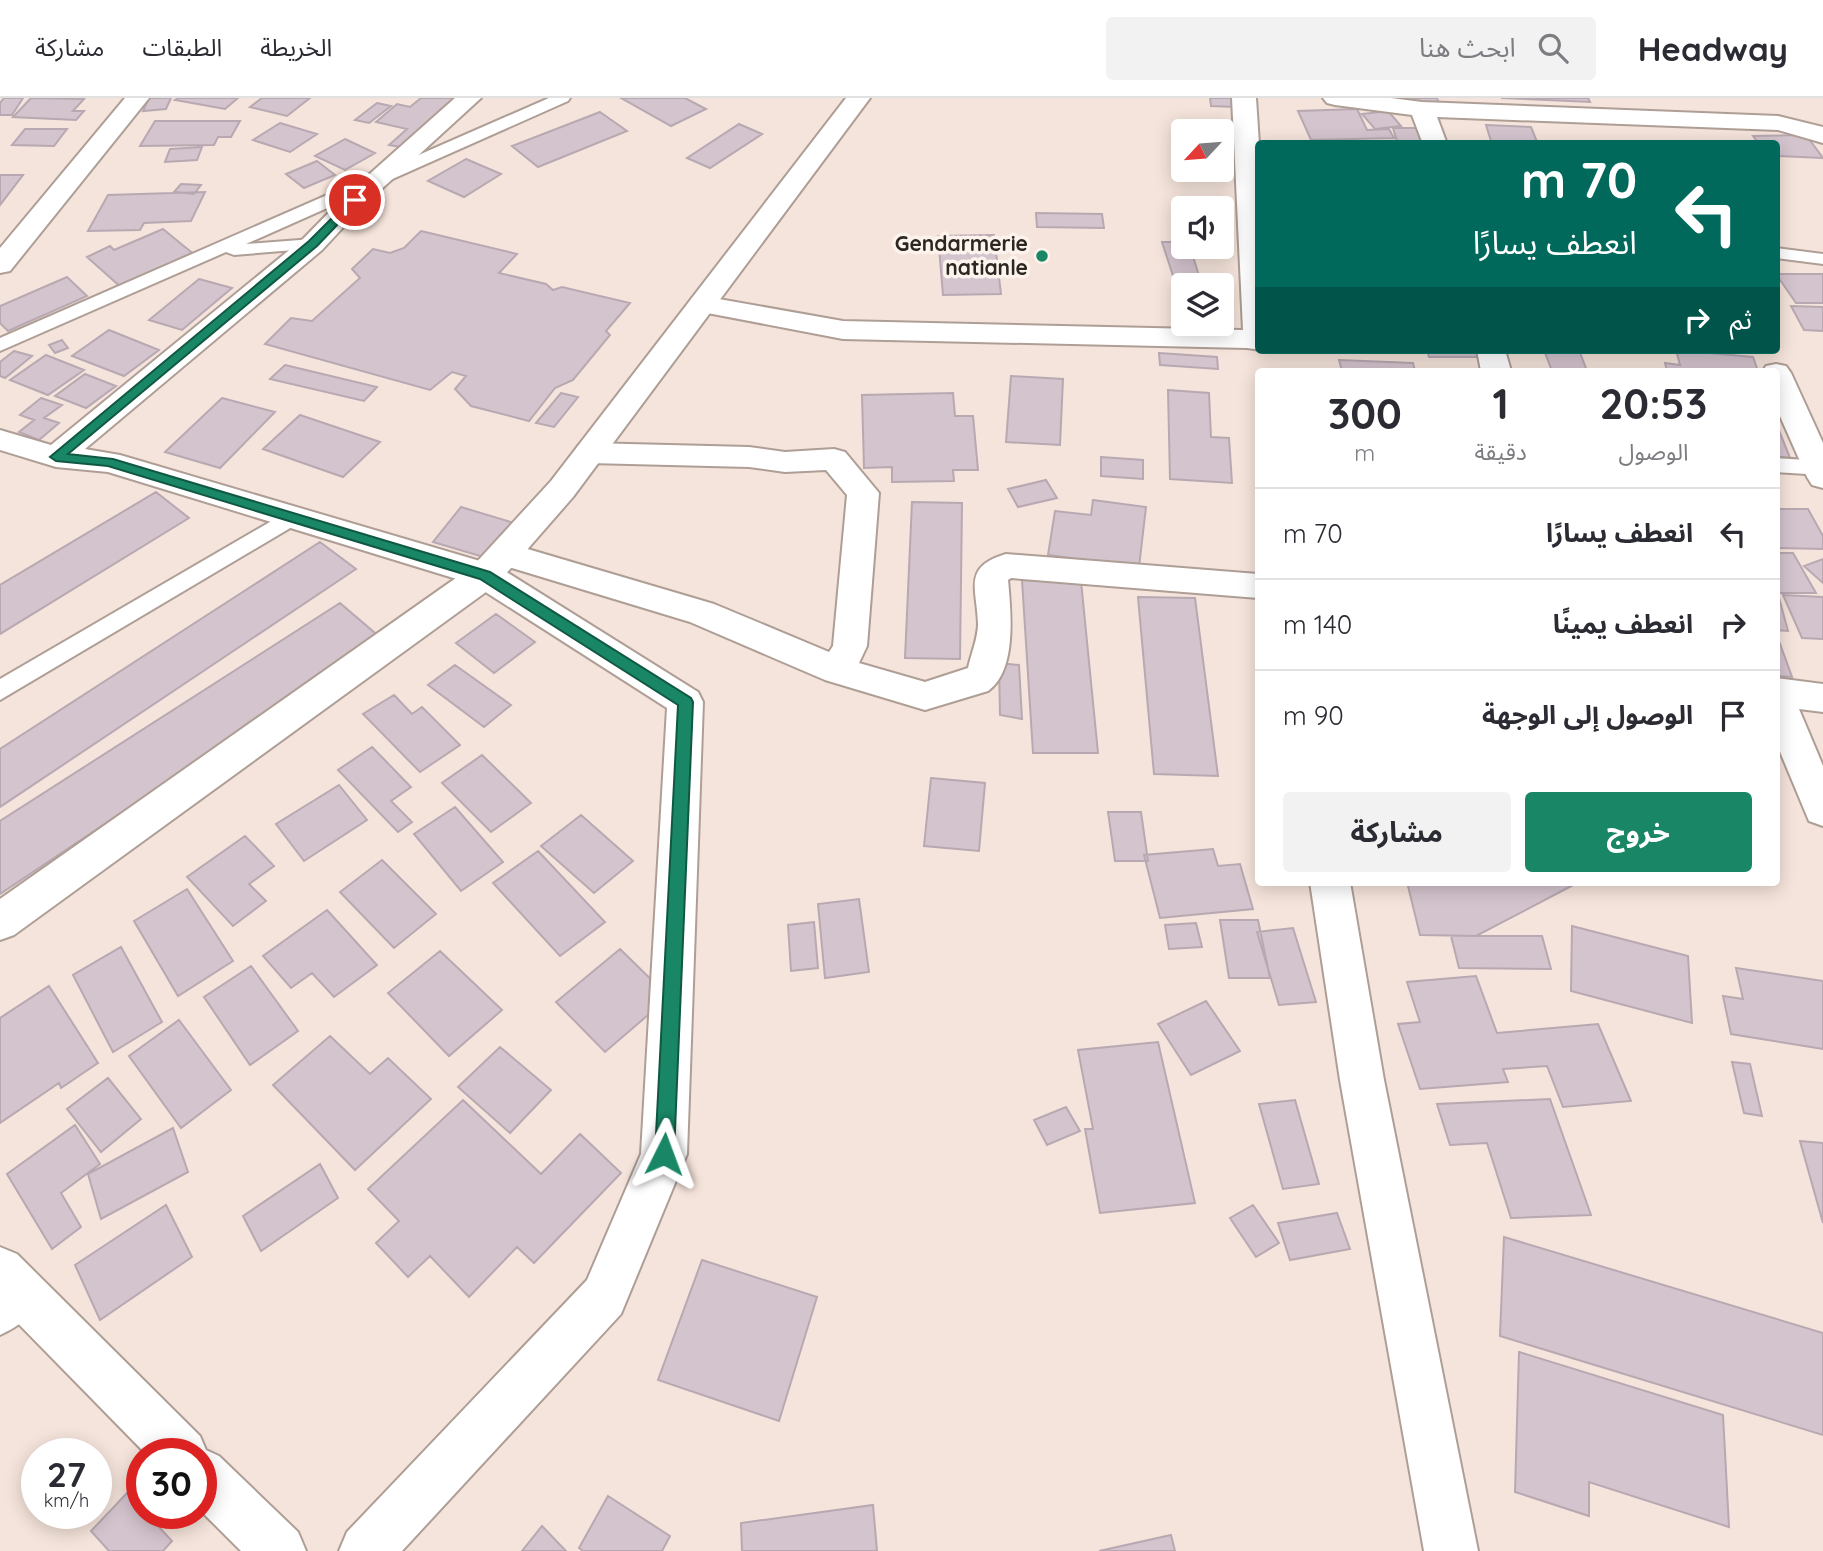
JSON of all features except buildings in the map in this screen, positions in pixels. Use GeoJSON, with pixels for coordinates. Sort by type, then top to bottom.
{"type":"FeatureCollection","features":[{"type":"Feature","properties":{"kind":"street"},"geometry":{"type":"LineString","coordinates":[[0,265],[137,98]]}},
{"type":"Feature","properties":{"kind":"street"},"geometry":{"type":"LineString","coordinates":[[56,457],[313,244],[381,177],[469,98]]}},
{"type":"Feature","properties":{"kind":"street"},"geometry":{"type":"LineString","coordinates":[[0,922],[495,564],[562,489],[858,98]]}},
{"type":"Feature","properties":{"kind":"street"},"geometry":{"type":"LineString","coordinates":[[1244,98],[1255,289]]}},
{"type":"Feature","properties":{"kind":"street"},"geometry":{"type":"LineString","coordinates":[[1335,98],[1422,109],[1778,124],[1804,128],[1823,136]]}},
{"type":"Feature","properties":{"kind":"street"},"geometry":{"type":"LineString","coordinates":[[1422,109],[1433,140]]}},
{"type":"Feature","properties":{"kind":"street"},"geometry":{"type":"LineString","coordinates":[[1656,120],[1664,140]]}},
{"type":"Feature","properties":{"kind":"street"},"geometry":{"type":"LineString","coordinates":[[702,304],[843,331],[1255,341]]}},
{"type":"Feature","properties":{"kind":"street"},"geometry":{"type":"LineString","coordinates":[[1780,381],[1821,471]]}},
{"type":"Feature","properties":{"kind":"street"},"geometry":{"type":"LineString","coordinates":[[0,440],[56,457],[109,462],[295,516],[702,613],[837,670],[925,696],[975,681],[986,670],[995,628],[990,575],[1006,566],[1255,586]]}},
{"type":"Feature","properties":{"kind":"street"},"geometry":{"type":"LineString","coordinates":[[589,453],[749,457],[785,462],[834,459],[863,493],[850,646],[837,670]]}},
{"type":"Feature","properties":{"kind":"street"},"geometry":{"type":"LineString","coordinates":[[366,1551],[604,1297],[664,1154],[685,702],[495,564]]}},
{"type":"Feature","properties":{"kind":"street"},"geometry":{"type":"LineString","coordinates":[[1780,693],[1823,698]]}},
{"type":"Feature","properties":{"kind":"street"},"geometry":{"type":"LineString","coordinates":[[1780,708],[1823,810]]}},
{"type":"Feature","properties":{"kind":"street"},"geometry":{"type":"LineString","coordinates":[[1331,886],[1362,1080],[1451,1551]]}},
{"type":"Feature","properties":{"kind":"street"},"geometry":{"type":"LineString","coordinates":[[8,1296],[164,1438]]}},
{"type":"Feature","properties":{"kind":"street"},"geometry":{"type":"LineString","coordinates":[[217,1490],[279,1551]]}},
{"type":"Feature","properties":{"kind":"lane"},"geometry":{"type":"LineString","coordinates":[[0,345],[562,98]]}},
{"type":"Feature","properties":{"kind":"lane"},"geometry":{"type":"LineString","coordinates":[[214,251],[313,244]]}},
{"type":"Feature","properties":{"kind":"lane"},"geometry":{"type":"LineString","coordinates":[[1780,254],[1823,260]]}},
{"type":"Feature","properties":{"kind":"lane"},"geometry":{"type":"LineString","coordinates":[[1780,466],[1821,471]]}},
{"type":"Feature","properties":{"kind":"lane"},"geometry":{"type":"LineString","coordinates":[[0,691],[295,516]]}},
{"type":"Feature","properties":{"kind":"place","name":"Gendarmerie natianle"},"geometry":{"type":"Point","coordinates":[1042,256]}},
{"type":"Feature","properties":{"kind":"route"},"geometry":{"type":"LineString","coordinates":[[355,200],[313,244],[56,457],[109,462],[485,575],[685,702],[664,1154]]}}]}
